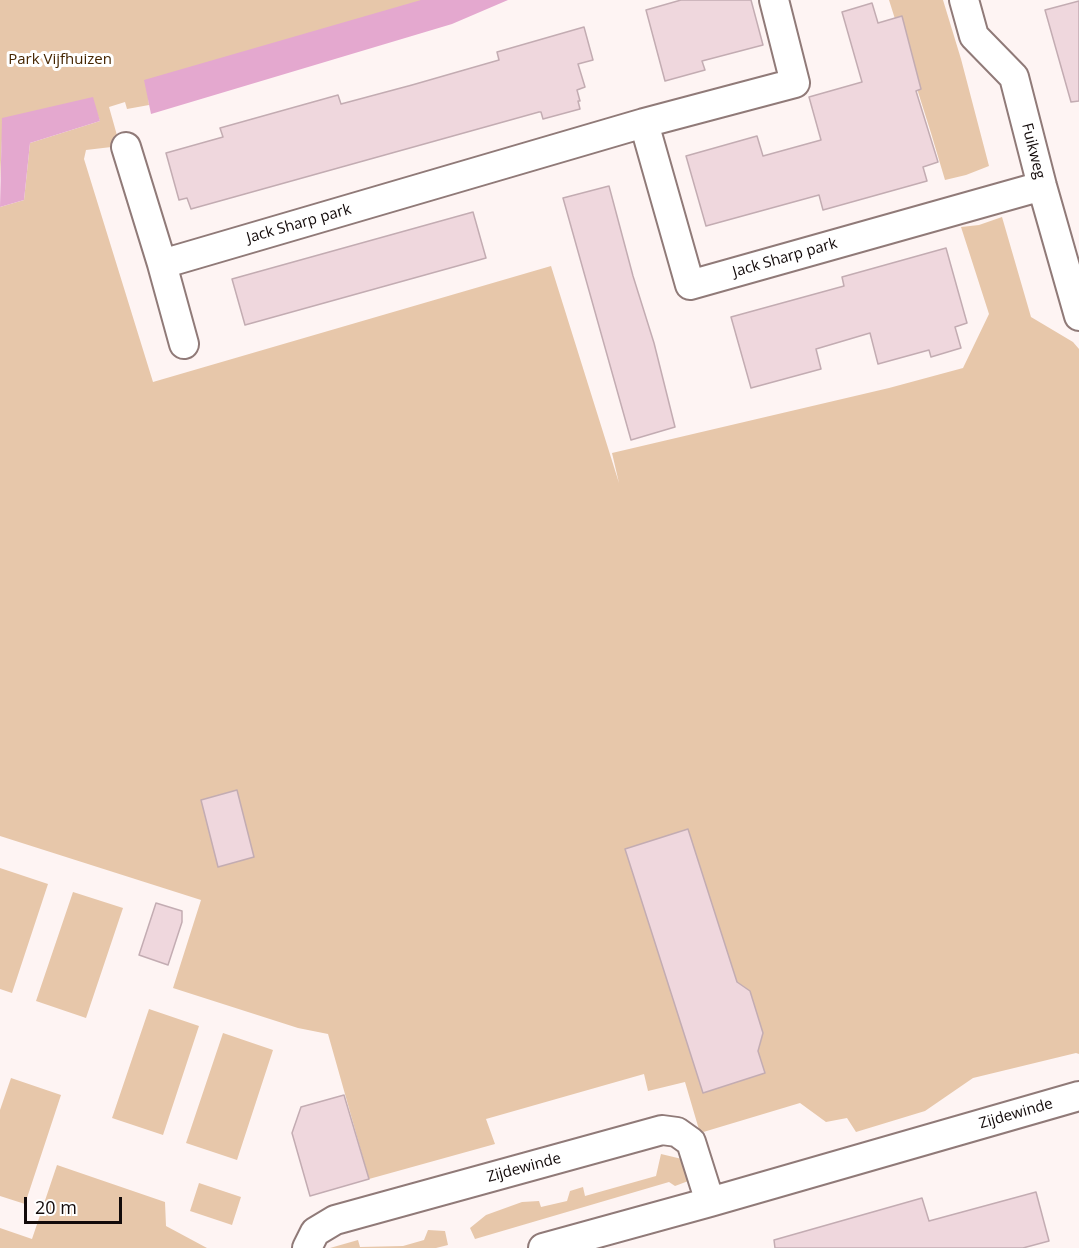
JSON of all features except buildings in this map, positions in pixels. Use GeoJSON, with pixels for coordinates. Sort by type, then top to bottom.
{"type":"FeatureCollection","features":[{"type":"Feature","properties":{"kind":"street","name":"Jack Sharp park"},"geometry":{"type":"LineString","coordinates":[[162,264],[644,123],[795,83],[774,0]]}},
{"type":"Feature","properties":{"kind":"street","name":"Fuikweg"},"geometry":{"type":"LineString","coordinates":[[964,0],[974,36],[1014,77],[1079,316]]}},
{"type":"Feature","properties":{"kind":"street","name":"Jack Sharp park"},"geometry":{"type":"LineString","coordinates":[[644,123],[690,285],[1042,186]]}},
{"type":"Feature","properties":{"kind":"street"},"geometry":{"type":"LineString","coordinates":[[126,147],[184,344]]}},
{"type":"Feature","properties":{"kind":"street","name":"Zijdewinde"},"geometry":{"type":"LineString","coordinates":[[543,1248],[1079,1096]]}},
{"type":"Feature","properties":{"kind":"street","name":"Zijdewinde"},"geometry":{"type":"LineString","coordinates":[[307,1248],[315,1232],[335,1220],[662,1130],[676,1132],[691,1142],[710,1202]]}},
{"type":"Feature","properties":{"kind":"green space","name":"Park Vijfhuizen"},"geometry":{"type":"Polygon","coordinates":[[[0,0],[470,0],[148,96],[149,105],[127,109],[125,102],[109,107],[120,146],[86,150],[84,159],[153,382],[551,266],[619,483],[612,453],[889,388],[963,368],[989,314],[961,227],[979,225],[1002,217],[1031,317],[1073,342],[1079,349],[1079,1054],[973,1078],[925,1111],[856,1132],[847,1118],[826,1122],[800,1103],[700,1133],[685,1082],[648,1091],[644,1074],[486,1119],[495,1144],[369,1179],[328,1034],[298,1028],[173,988],[201,900],[0,836],[0,207],[24,200],[30,143],[100,121],[96,111],[2,139],[0,181],[0,0]]]}},
{"type":"Feature","properties":{"kind":"green space"},"geometry":{"type":"Polygon","coordinates":[[[889,0],[943,0],[989,166],[945,180],[889,0]]]}},
{"type":"Feature","properties":{"kind":"green space"},"geometry":{"type":"Polygon","coordinates":[[[0,868],[48,884],[12,993],[0,989],[0,868]]]}},
{"type":"Feature","properties":{"kind":"green space"},"geometry":{"type":"Polygon","coordinates":[[[73,892],[123,908],[86,1018],[36,1001],[73,892]]]}},
{"type":"Feature","properties":{"kind":"green space"},"geometry":{"type":"Polygon","coordinates":[[[149,1009],[199,1026],[163,1135],[112,1118],[149,1009]]]}},
{"type":"Feature","properties":{"kind":"green space"},"geometry":{"type":"Polygon","coordinates":[[[223,1033],[273,1050],[237,1160],[186,1143],[223,1033]]]}},
{"type":"Feature","properties":{"kind":"green space"},"geometry":{"type":"Polygon","coordinates":[[[11,1078],[61,1095],[25,1204],[0,1196],[0,1110],[11,1078]]]}},
{"type":"Feature","properties":{"kind":"green space"},"geometry":{"type":"Polygon","coordinates":[[[661,1154],[682,1159],[691,1180],[675,1186],[669,1182],[475,1239],[470,1228],[486,1215],[522,1202],[539,1201],[541,1207],[567,1201],[570,1191],[583,1187],[585,1196],[656,1176],[661,1154]]]}},
{"type":"Feature","properties":{"kind":"green space"},"geometry":{"type":"Polygon","coordinates":[[[57,1165],[165,1202],[166,1226],[207,1248],[0,1248],[0,1228],[32,1239],[57,1165]]]}},
{"type":"Feature","properties":{"kind":"green space"},"geometry":{"type":"Polygon","coordinates":[[[199,1183],[241,1197],[232,1225],[190,1211],[199,1183]]]}},
{"type":"Feature","properties":{"kind":"green space"},"geometry":{"type":"Polygon","coordinates":[[[428,1230],[445,1231],[448,1245],[436,1248],[330,1248],[358,1240],[360,1247],[403,1246],[424,1240],[428,1230]]]}},
{"type":"Feature","properties":{"kind":"shaded area"},"geometry":{"type":"Polygon","coordinates":[[[421,0],[508,0],[452,24],[151,114],[144,80],[421,0]]]}},
{"type":"Feature","properties":{"kind":"shaded area"},"geometry":{"type":"Polygon","coordinates":[[[93,97],[100,121],[30,143],[24,200],[0,207],[2,118],[93,97]]]}}]}
